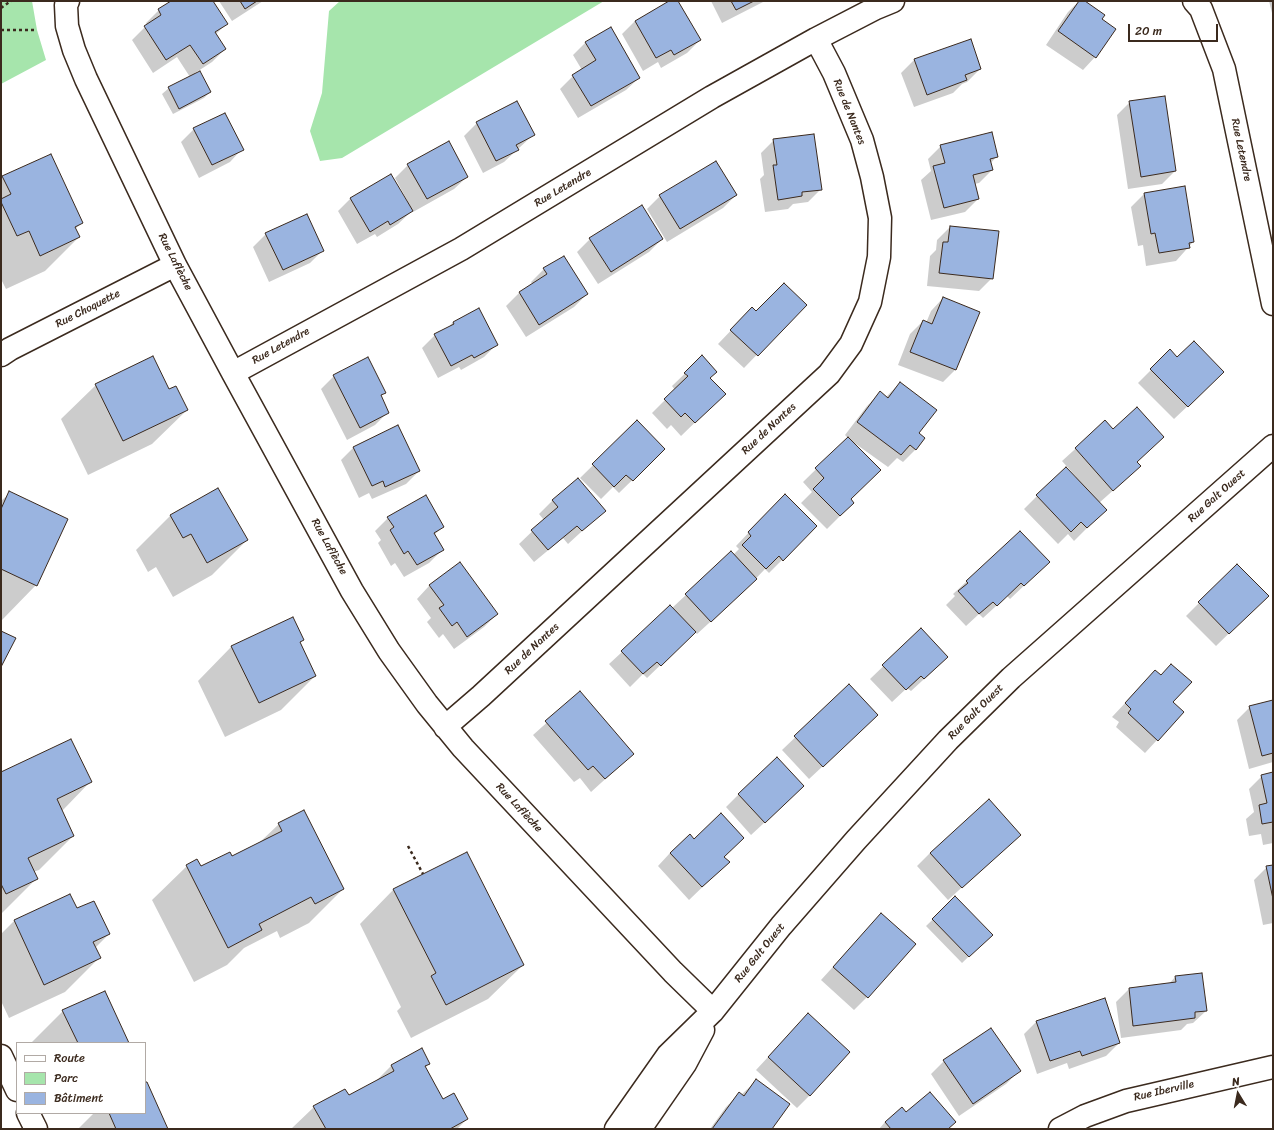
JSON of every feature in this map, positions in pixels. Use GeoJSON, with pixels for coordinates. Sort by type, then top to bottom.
{"type":"FeatureCollection","features":[{"type":"Feature","properties":{"kind":"street","name":"Rue Letendre"},"geometry":{"type":"LineString","coordinates":[[232,373],[461,249],[712,98],[816,39],[876,8],[893,1]]}},
{"type":"Feature","properties":{"kind":"street","name":"Rue Letendre"},"geometry":{"type":"LineString","coordinates":[[1194,1],[1201,9],[1224,69],[1273,304]]}},
{"type":"Feature","properties":{"kind":"street","name":"Rue Laflèche"},"geometry":{"type":"LineString","coordinates":[[67,3],[67,26],[69,38],[86,79],[175,264],[232,373],[356,598],[389,651],[426,704],[463,748],[647,945],[713,1011]]}},
{"type":"Feature","properties":{"kind":"street","name":"Rue de Nantes"},"geometry":{"type":"LineString","coordinates":[[445,727],[487,691],[829,374],[851,344],[870,302],[879,257],[880,218],[872,177],[862,140],[834,73],[816,39]]}},
{"type":"Feature","properties":{"kind":"street","name":"Rue Choquette"},"geometry":{"type":"LineString","coordinates":[[1,355],[175,264]]}},
{"type":"Feature","properties":{"kind":"street","name":"Rue Galt Ouest"},"geometry":{"type":"LineString","coordinates":[[616,1129],[668,1055],[713,1011],[781,926],[856,840],[948,740],[1011,678],[1273,446]]}},
{"type":"Feature","properties":{"kind":"street","name":"Rue Galt Ouest"},"geometry":{"type":"LineString","coordinates":[[640,1129],[684,1064],[713,1011]]}},
{"type":"Feature","properties":{"kind":"street"},"geometry":{"type":"LineString","coordinates":[[1,1056],[16,1088]]}},
{"type":"Feature","properties":{"kind":"street","name":"Rue Iberville"},"geometry":{"type":"LineString","coordinates":[[1060,1129],[1085,1116],[1126,1100],[1273,1067]]}},
{"type":"Feature","properties":{"kind":"street"},"geometry":{"type":"LineString","coordinates":[[28,1114],[36,1129]]}},
{"type":"Feature","properties":{"kind":"path"},"geometry":{"type":"LineString","coordinates":[[1,8],[11,1]]}},
{"type":"Feature","properties":{"kind":"path"},"geometry":{"type":"LineString","coordinates":[[1,30],[37,30]]}},
{"type":"Feature","properties":{"kind":"path"},"geometry":{"type":"LineString","coordinates":[[408,846],[423,874]]}},
{"type":"Feature","properties":{"kind":"green space"},"geometry":{"type":"Polygon","coordinates":[[[1,1],[32,1],[37,30],[46,60],[1,84],[1,1]]]}},
{"type":"Feature","properties":{"kind":"green space"},"geometry":{"type":"Polygon","coordinates":[[[340,1],[604,1],[342,158],[320,161],[310,131],[322,93],[329,11],[340,1]]]}},
{"type":"Feature","properties":{"kind":"building"},"geometry":{"type":"Polygon","coordinates":[[[171,1],[213,1],[228,24],[215,32],[226,49],[203,64],[190,45],[166,60],[144,26],[161,15],[158,9],[171,1]]]}},
{"type":"Feature","properties":{"kind":"building"},"geometry":{"type":"Polygon","coordinates":[[[240,1],[257,1],[245,9],[240,1]]]}},
{"type":"Feature","properties":{"kind":"building"},"geometry":{"type":"Polygon","coordinates":[[[669,1],[678,1],[701,40],[674,55],[671,50],[656,58],[635,21],[669,1]]]}},
{"type":"Feature","properties":{"kind":"building"},"geometry":{"type":"Polygon","coordinates":[[[731,1],[754,1],[736,10],[731,1]]]}},
{"type":"Feature","properties":{"kind":"building"},"geometry":{"type":"Polygon","coordinates":[[[1079,1],[1085,1],[1105,15],[1102,19],[1116,29],[1096,58],[1058,31],[1079,1]]]}},
{"type":"Feature","properties":{"kind":"building"},"geometry":{"type":"Polygon","coordinates":[[[611,27],[640,78],[591,106],[572,75],[596,60],[585,42],[611,27]]]}},
{"type":"Feature","properties":{"kind":"building"},"geometry":{"type":"Polygon","coordinates":[[[971,39],[981,69],[965,75],[967,80],[927,95],[914,59],[971,39]]]}},
{"type":"Feature","properties":{"kind":"building"},"geometry":{"type":"Polygon","coordinates":[[[200,71],[211,92],[179,109],[168,87],[200,71]]]}},
{"type":"Feature","properties":{"kind":"building"},"geometry":{"type":"Polygon","coordinates":[[[1165,96],[1176,171],[1141,177],[1129,101],[1165,96]]]}},
{"type":"Feature","properties":{"kind":"building"},"geometry":{"type":"Polygon","coordinates":[[[517,101],[535,135],[516,145],[519,150],[496,161],[476,122],[517,101]]]}},
{"type":"Feature","properties":{"kind":"building"},"geometry":{"type":"Polygon","coordinates":[[[225,113],[244,150],[212,165],[193,128],[225,113]]]}},
{"type":"Feature","properties":{"kind":"building"},"geometry":{"type":"Polygon","coordinates":[[[992,132],[998,157],[990,159],[993,170],[973,175],[979,199],[944,208],[933,166],[945,163],[940,145],[992,132]]]}},
{"type":"Feature","properties":{"kind":"building"},"geometry":{"type":"Polygon","coordinates":[[[814,134],[822,190],[802,192],[802,196],[778,200],[773,165],[777,165],[773,139],[814,134]]]}},
{"type":"Feature","properties":{"kind":"building"},"geometry":{"type":"Polygon","coordinates":[[[449,141],[468,177],[427,199],[407,164],[449,141]]]}},
{"type":"Feature","properties":{"kind":"building"},"geometry":{"type":"Polygon","coordinates":[[[51,154],[83,223],[75,227],[80,237],[40,256],[29,231],[17,236],[1,202],[1,199],[11,194],[2,176],[51,154]]]}},
{"type":"Feature","properties":{"kind":"building"},"geometry":{"type":"Polygon","coordinates":[[[716,161],[737,195],[680,229],[659,195],[716,161]]]}},
{"type":"Feature","properties":{"kind":"building"},"geometry":{"type":"Polygon","coordinates":[[[391,174],[413,211],[390,225],[388,221],[370,232],[350,198],[391,174]]]}},
{"type":"Feature","properties":{"kind":"building"},"geometry":{"type":"Polygon","coordinates":[[[1185,186],[1194,242],[1189,243],[1190,248],[1159,253],[1155,233],[1151,234],[1144,193],[1185,186]]]}},
{"type":"Feature","properties":{"kind":"building"},"geometry":{"type":"Polygon","coordinates":[[[642,205],[663,239],[611,272],[589,238],[642,205]]]}},
{"type":"Feature","properties":{"kind":"building"},"geometry":{"type":"Polygon","coordinates":[[[307,214],[324,251],[283,270],[265,233],[307,214]]]}},
{"type":"Feature","properties":{"kind":"building"},"geometry":{"type":"Polygon","coordinates":[[[950,226],[999,231],[993,279],[939,273],[943,242],[948,242],[950,226]]]}},
{"type":"Feature","properties":{"kind":"building"},"geometry":{"type":"Polygon","coordinates":[[[564,256],[588,294],[539,325],[519,292],[547,274],[543,268],[564,256]]]}},
{"type":"Feature","properties":{"kind":"building"},"geometry":{"type":"Polygon","coordinates":[[[784,283],[807,305],[758,356],[730,330],[752,307],[756,311],[784,283]]]}},
{"type":"Feature","properties":{"kind":"building"},"geometry":{"type":"Polygon","coordinates":[[[943,297],[980,312],[956,370],[910,352],[923,320],[932,324],[943,297]]]}},
{"type":"Feature","properties":{"kind":"building"},"geometry":{"type":"Polygon","coordinates":[[[479,308],[498,345],[474,358],[472,355],[451,366],[434,334],[454,324],[453,322],[479,308]]]}},
{"type":"Feature","properties":{"kind":"building"},"geometry":{"type":"Polygon","coordinates":[[[1194,341],[1224,372],[1188,407],[1150,369],[1170,349],[1177,357],[1194,341]]]}},
{"type":"Feature","properties":{"kind":"building"},"geometry":{"type":"Polygon","coordinates":[[[702,355],[717,372],[710,378],[726,394],[695,423],[685,413],[681,417],[664,399],[688,376],[684,373],[702,355]]]}},
{"type":"Feature","properties":{"kind":"building"},"geometry":{"type":"Polygon","coordinates":[[[153,356],[169,389],[176,386],[188,410],[123,441],[95,384],[153,356]]]}},
{"type":"Feature","properties":{"kind":"building"},"geometry":{"type":"Polygon","coordinates":[[[368,357],[386,393],[381,395],[389,413],[360,428],[333,375],[368,357]]]}},
{"type":"Feature","properties":{"kind":"building"},"geometry":{"type":"Polygon","coordinates":[[[900,382],[937,410],[919,433],[925,438],[916,450],[910,445],[901,455],[857,422],[880,391],[888,398],[900,382]]]}},
{"type":"Feature","properties":{"kind":"building"},"geometry":{"type":"Polygon","coordinates":[[[1137,407],[1164,437],[1137,462],[1141,466],[1113,491],[1075,448],[1105,420],[1113,429],[1137,407]]]}},
{"type":"Feature","properties":{"kind":"building"},"geometry":{"type":"Polygon","coordinates":[[[637,420],[665,449],[633,481],[626,475],[614,487],[592,464],[637,420]]]}},
{"type":"Feature","properties":{"kind":"building"},"geometry":{"type":"Polygon","coordinates":[[[398,425],[420,471],[385,487],[383,481],[372,486],[353,447],[398,425]]]}},
{"type":"Feature","properties":{"kind":"building"},"geometry":{"type":"Polygon","coordinates":[[[848,437],[881,470],[851,499],[854,503],[840,516],[813,489],[824,478],[815,468],[848,437]]]}},
{"type":"Feature","properties":{"kind":"building"},"geometry":{"type":"Polygon","coordinates":[[[1066,467],[1107,510],[1087,528],[1081,522],[1071,532],[1036,495],[1066,467]]]}},
{"type":"Feature","properties":{"kind":"building"},"geometry":{"type":"Polygon","coordinates":[[[578,478],[606,511],[582,531],[577,526],[548,550],[531,530],[558,507],[552,500],[578,478]]]}},
{"type":"Feature","properties":{"kind":"building"},"geometry":{"type":"Polygon","coordinates":[[[218,488],[248,540],[207,563],[191,534],[183,538],[170,515],[218,488]]]}},
{"type":"Feature","properties":{"kind":"building"},"geometry":{"type":"Polygon","coordinates":[[[9,491],[68,519],[37,586],[1,569],[1,509],[9,491]]]}},
{"type":"Feature","properties":{"kind":"building"},"geometry":{"type":"Polygon","coordinates":[[[785,494],[817,526],[783,561],[779,556],[766,569],[742,545],[751,536],[748,532],[785,494]]]}},
{"type":"Feature","properties":{"kind":"building"},"geometry":{"type":"Polygon","coordinates":[[[426,495],[444,527],[434,533],[444,550],[417,565],[408,551],[404,554],[390,530],[394,527],[387,517],[426,495]]]}},
{"type":"Feature","properties":{"kind":"building"},"geometry":{"type":"Polygon","coordinates":[[[1020,531],[1050,562],[1024,586],[1021,583],[997,606],[993,602],[979,614],[958,591],[968,583],[966,581],[1020,531]]]}},
{"type":"Feature","properties":{"kind":"building"},"geometry":{"type":"Polygon","coordinates":[[[731,551],[757,579],[711,622],[685,594],[731,551]]]}},
{"type":"Feature","properties":{"kind":"building"},"geometry":{"type":"Polygon","coordinates":[[[460,562],[498,614],[467,637],[457,622],[452,626],[439,608],[444,605],[429,585],[460,562]]]}},
{"type":"Feature","properties":{"kind":"building"},"geometry":{"type":"Polygon","coordinates":[[[1237,564],[1269,596],[1229,634],[1198,602],[1237,564]]]}},
{"type":"Feature","properties":{"kind":"building"},"geometry":{"type":"Polygon","coordinates":[[[670,605],[696,632],[661,666],[657,662],[643,674],[621,651],[670,605]]]}},
{"type":"Feature","properties":{"kind":"building"},"geometry":{"type":"Polygon","coordinates":[[[293,617],[304,640],[300,642],[316,676],[259,703],[231,646],[293,617]]]}},
{"type":"Feature","properties":{"kind":"building"},"geometry":{"type":"Polygon","coordinates":[[[921,628],[948,657],[924,679],[921,676],[906,690],[882,665],[921,628]]]}},
{"type":"Feature","properties":{"kind":"building"},"geometry":{"type":"Polygon","coordinates":[[[1,631],[16,638],[1,667],[1,631]]]}},
{"type":"Feature","properties":{"kind":"building"},"geometry":{"type":"Polygon","coordinates":[[[1171,664],[1192,682],[1173,702],[1184,712],[1158,741],[1128,713],[1131,709],[1125,703],[1155,670],[1161,675],[1171,664]]]}},
{"type":"Feature","properties":{"kind":"building"},"geometry":{"type":"Polygon","coordinates":[[[849,684],[878,715],[823,767],[794,736],[849,684]]]}},
{"type":"Feature","properties":{"kind":"building"},"geometry":{"type":"Polygon","coordinates":[[[580,691],[634,754],[605,779],[593,766],[588,770],[545,721],[580,691]]]}},
{"type":"Feature","properties":{"kind":"building"},"geometry":{"type":"Polygon","coordinates":[[[1273,700],[1273,753],[1262,756],[1249,706],[1273,700]]]}},
{"type":"Feature","properties":{"kind":"building"},"geometry":{"type":"Polygon","coordinates":[[[71,739],[92,782],[57,799],[74,836],[28,858],[38,879],[6,894],[1,884],[1,772],[71,739]]]}},
{"type":"Feature","properties":{"kind":"building"},"geometry":{"type":"Polygon","coordinates":[[[777,757],[804,786],[765,823],[738,794],[777,757]]]}},
{"type":"Feature","properties":{"kind":"building"},"geometry":{"type":"Polygon","coordinates":[[[1273,772],[1273,822],[1262,824],[1259,805],[1267,803],[1261,775],[1273,772]]]}},
{"type":"Feature","properties":{"kind":"building"},"geometry":{"type":"Polygon","coordinates":[[[989,799],[1021,835],[962,888],[930,853],[989,799]]]}},
{"type":"Feature","properties":{"kind":"building"},"geometry":{"type":"Polygon","coordinates":[[[304,810],[344,889],[315,904],[311,897],[259,924],[262,930],[228,948],[186,865],[197,859],[201,866],[230,852],[232,856],[282,831],[278,823],[304,810]]]}},
{"type":"Feature","properties":{"kind":"building"},"geometry":{"type":"Polygon","coordinates":[[[721,813],[744,838],[724,857],[730,862],[702,887],[670,853],[690,834],[694,839],[721,813]]]}},
{"type":"Feature","properties":{"kind":"building"},"geometry":{"type":"Polygon","coordinates":[[[467,852],[524,965],[446,1005],[431,976],[436,973],[393,889],[467,852]]]}},
{"type":"Feature","properties":{"kind":"building"},"geometry":{"type":"Polygon","coordinates":[[[1273,865],[1273,899],[1266,866],[1273,865]]]}},
{"type":"Feature","properties":{"kind":"building"},"geometry":{"type":"Polygon","coordinates":[[[70,894],[77,908],[94,901],[110,934],[93,942],[101,958],[44,985],[14,920],[70,894]]]}},
{"type":"Feature","properties":{"kind":"building"},"geometry":{"type":"Polygon","coordinates":[[[955,896],[993,935],[969,957],[932,919],[955,896]]]}},
{"type":"Feature","properties":{"kind":"building"},"geometry":{"type":"Polygon","coordinates":[[[881,913],[916,944],[868,998],[833,967],[881,913]]]}},
{"type":"Feature","properties":{"kind":"building"},"geometry":{"type":"Polygon","coordinates":[[[1202,973],[1207,1011],[1195,1012],[1195,1018],[1133,1026],[1129,988],[1176,982],[1175,976],[1202,973]]]}},
{"type":"Feature","properties":{"kind":"building"},"geometry":{"type":"Polygon","coordinates":[[[105,991],[129,1042],[78,1042],[62,1010],[105,991]]]}},
{"type":"Feature","properties":{"kind":"building"},"geometry":{"type":"Polygon","coordinates":[[[1105,998],[1120,1043],[1082,1056],[1080,1051],[1050,1061],[1036,1021],[1105,998]]]}},
{"type":"Feature","properties":{"kind":"building"},"geometry":{"type":"Polygon","coordinates":[[[808,1013],[850,1052],[810,1096],[768,1057],[808,1013]]]}},
{"type":"Feature","properties":{"kind":"building"},"geometry":{"type":"Polygon","coordinates":[[[991,1028],[1021,1071],[973,1104],[943,1060],[991,1028]]]}},
{"type":"Feature","properties":{"kind":"building"},"geometry":{"type":"Polygon","coordinates":[[[422,1048],[430,1064],[425,1066],[443,1099],[454,1093],[468,1119],[450,1129],[326,1129],[313,1106],[345,1089],[349,1095],[394,1071],[391,1065],[422,1048]]]}},
{"type":"Feature","properties":{"kind":"building"},"geometry":{"type":"Polygon","coordinates":[[[756,1079],[790,1104],[772,1129],[712,1129],[739,1092],[744,1096],[756,1079]]]}},
{"type":"Feature","properties":{"kind":"building"},"geometry":{"type":"Polygon","coordinates":[[[147,1082],[168,1129],[116,1129],[109,1114],[146,1114],[147,1082]]]}},
{"type":"Feature","properties":{"kind":"building"},"geometry":{"type":"Polygon","coordinates":[[[930,1092],[956,1122],[948,1129],[891,1129],[885,1122],[902,1107],[906,1112],[930,1092]]]}}]}
